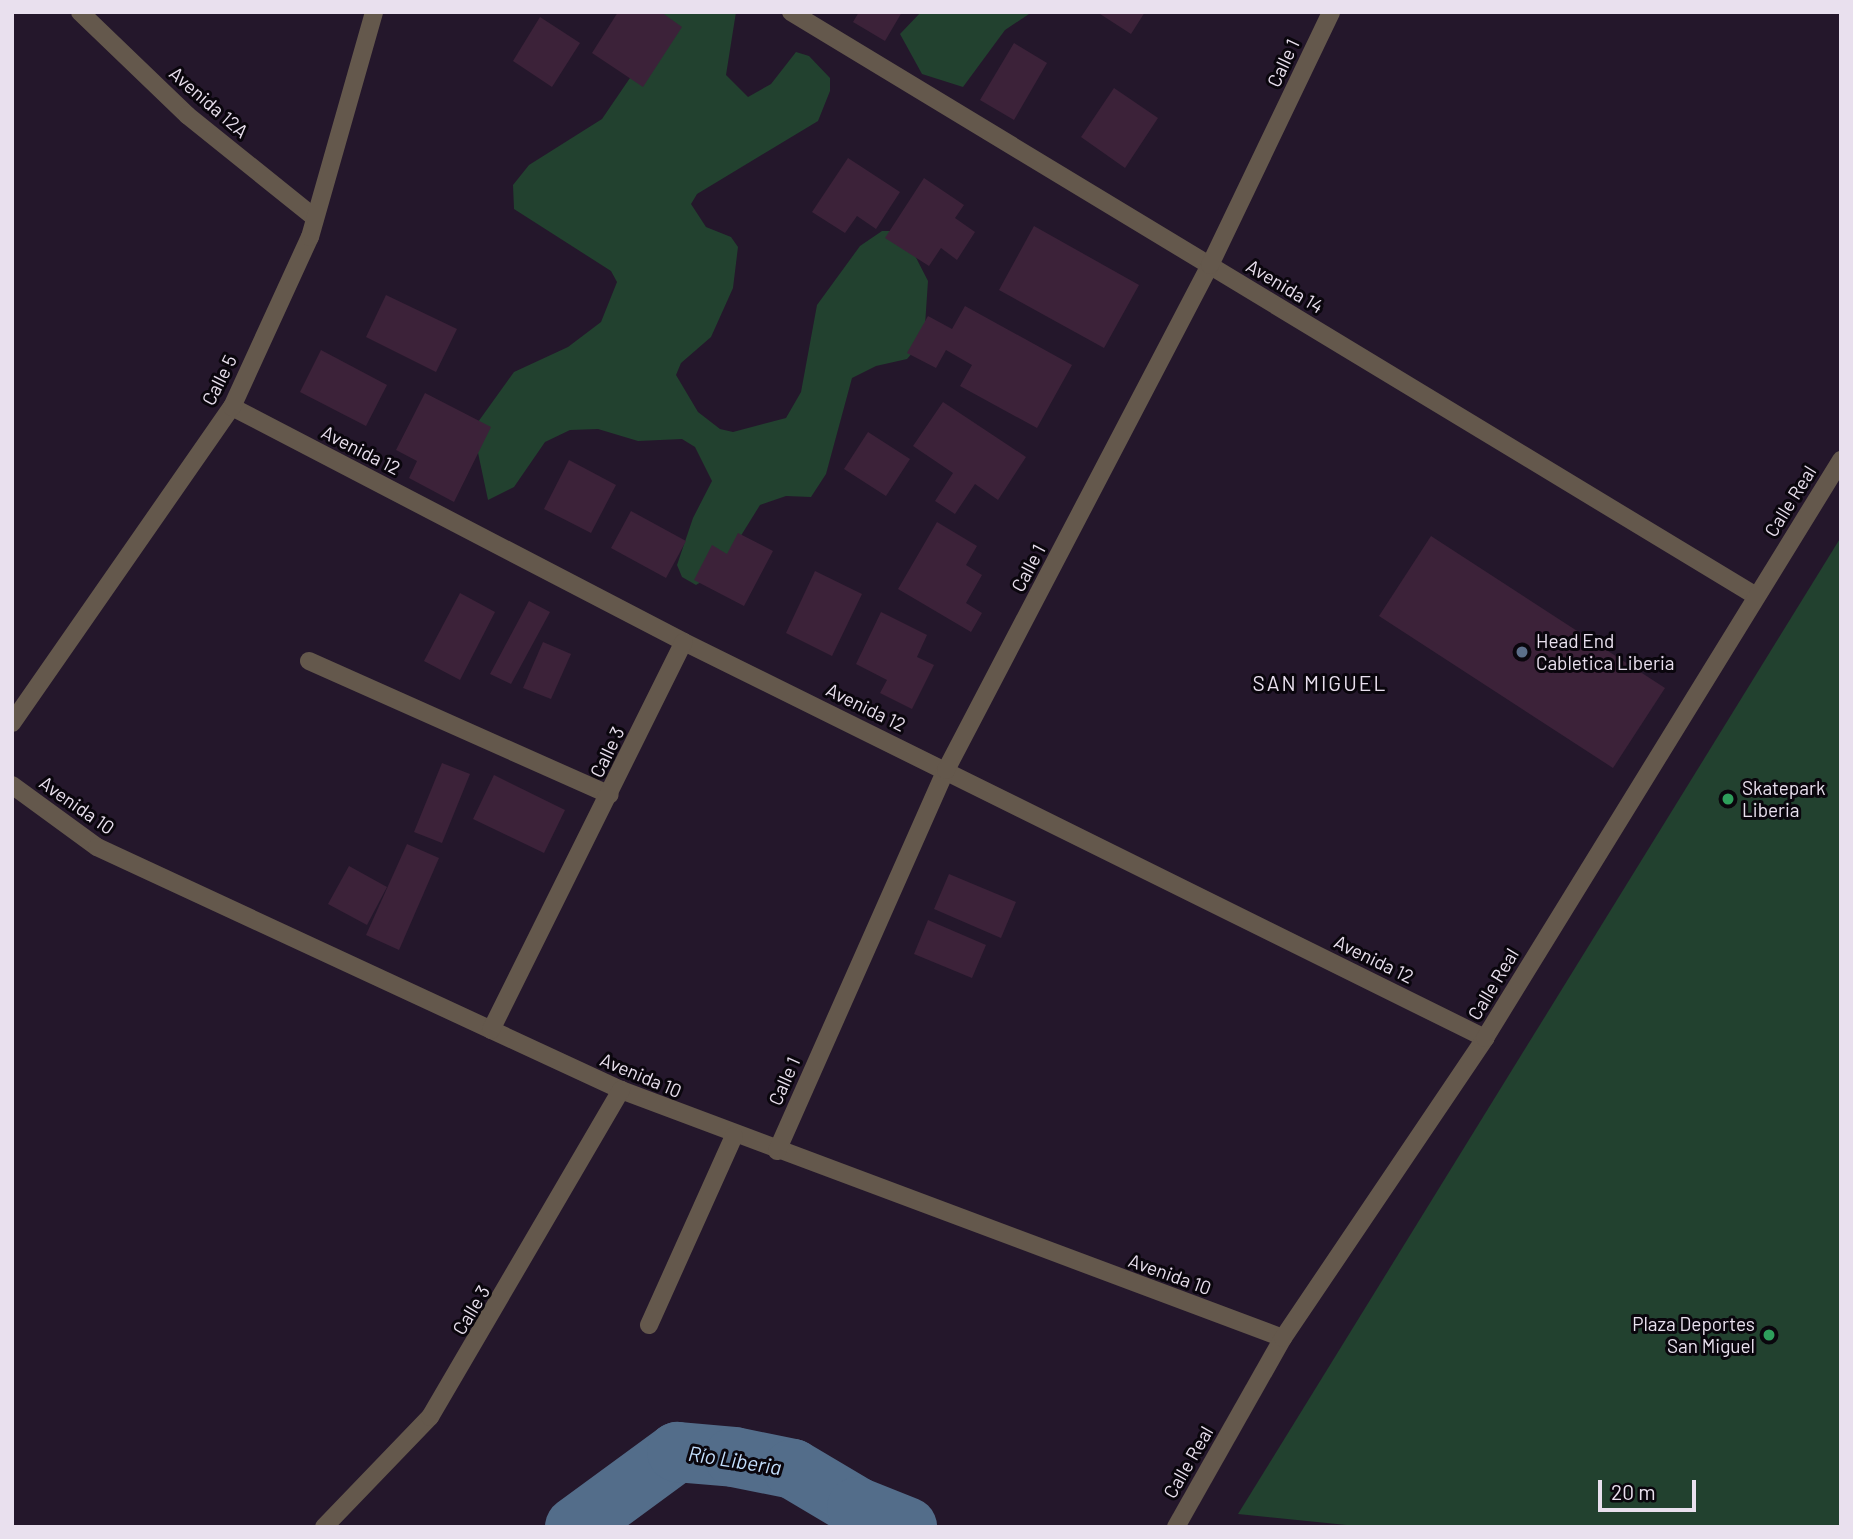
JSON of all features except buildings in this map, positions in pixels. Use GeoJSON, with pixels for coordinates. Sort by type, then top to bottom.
{"type":"FeatureCollection","features":[{"type":"Feature","properties":{"kind":"street","name":"Avenida 12A"},"geometry":{"type":"LineString","coordinates":[[80,12],[187,115],[315,218]]}},
{"type":"Feature","properties":{"kind":"street","name":"Calle 5"},"geometry":{"type":"LineString","coordinates":[[12,723],[232,407],[315,218],[374,12]]}},
{"type":"Feature","properties":{"kind":"street","name":"Avenida 14"},"geometry":{"type":"LineString","coordinates":[[791,12],[1755,596]]}},
{"type":"Feature","properties":{"kind":"street","name":"Calle 1"},"geometry":{"type":"LineString","coordinates":[[776,1151],[946,770],[1210,265],[1331,12]]}},
{"type":"Feature","properties":{"kind":"street","name":"Avenida 12"},"geometry":{"type":"LineString","coordinates":[[232,407],[684,642],[1485,1038]]}},
{"type":"Feature","properties":{"kind":"street","name":"Calle Real"},"geometry":{"type":"LineString","coordinates":[[1176,1527],[1283,1338],[1485,1038],[1841,460]]}},
{"type":"Feature","properties":{"kind":"street","name":"Calle 3"},"geometry":{"type":"LineString","coordinates":[[491,1030],[684,642]]}},
{"type":"Feature","properties":{"kind":"street"},"geometry":{"type":"LineString","coordinates":[[309,661],[610,795]]}},
{"type":"Feature","properties":{"kind":"street","name":"Avenida 10"},"geometry":{"type":"LineString","coordinates":[[12,785],[97,847],[621,1090],[734,1136],[1283,1338]]}},
{"type":"Feature","properties":{"kind":"street","name":"Calle 3"},"geometry":{"type":"LineString","coordinates":[[324,1527],[430,1417],[621,1090]]}},
{"type":"Feature","properties":{"kind":"street"},"geometry":{"type":"LineString","coordinates":[[649,1325],[734,1136]]}},
{"type":"Feature","properties":{"kind":"green space"},"geometry":{"type":"Polygon","coordinates":[[[662,12],[736,12],[726,75],[748,97],[771,84],[796,52],[809,56],[830,78],[830,91],[818,121],[697,194],[691,204],[706,227],[731,237],[738,247],[733,288],[711,337],[681,363],[676,375],[698,412],[720,429],[733,432],[786,418],[801,392],[817,305],[860,246],[882,231],[897,231],[907,240],[928,281],[924,340],[907,359],[876,366],[852,378],[826,474],[811,497],[786,496],[760,505],[719,571],[696,585],[682,577],[677,565],[693,518],[712,481],[695,447],[682,439],[638,441],[598,429],[570,430],[545,442],[514,487],[488,500],[473,429],[514,372],[568,347],[601,322],[617,282],[611,271],[514,209],[513,185],[529,165],[602,119],[632,75],[662,12]]]}},
{"type":"Feature","properties":{"kind":"green space"},"geometry":{"type":"Polygon","coordinates":[[[921,12],[1032,12],[1005,30],[963,87],[922,74],[900,34],[921,12]]]}},
{"type":"Feature","properties":{"kind":"green space"},"geometry":{"type":"Polygon","coordinates":[[[1841,537],[1841,1527],[1366,1527],[1238,1514],[1841,537]]]}},
{"type":"Feature","properties":{"kind":"waterway","name":"Río Liberia"},"geometry":{"type":"LineString","coordinates":[[575,1527],[677,1452],[734,1457],[793,1469],[857,1507],[907,1527]]}},
{"type":"Feature","properties":{"kind":"place","name":"Head End Cabletica Liberia"},"geometry":{"type":"Point","coordinates":[1522,652]}},
{"type":"Feature","properties":{"kind":"place","name":"Skatepark Liberia"},"geometry":{"type":"Point","coordinates":[1728,799]}},
{"type":"Feature","properties":{"kind":"place","name":"Plaza Deportes San Miguel"},"geometry":{"type":"Point","coordinates":[1769,1335]}},
{"type":"Feature","properties":{"kind":"district","name":"SAN MIGUEL"},"geometry":{"type":"Point","coordinates":[1320,683]}}]}
